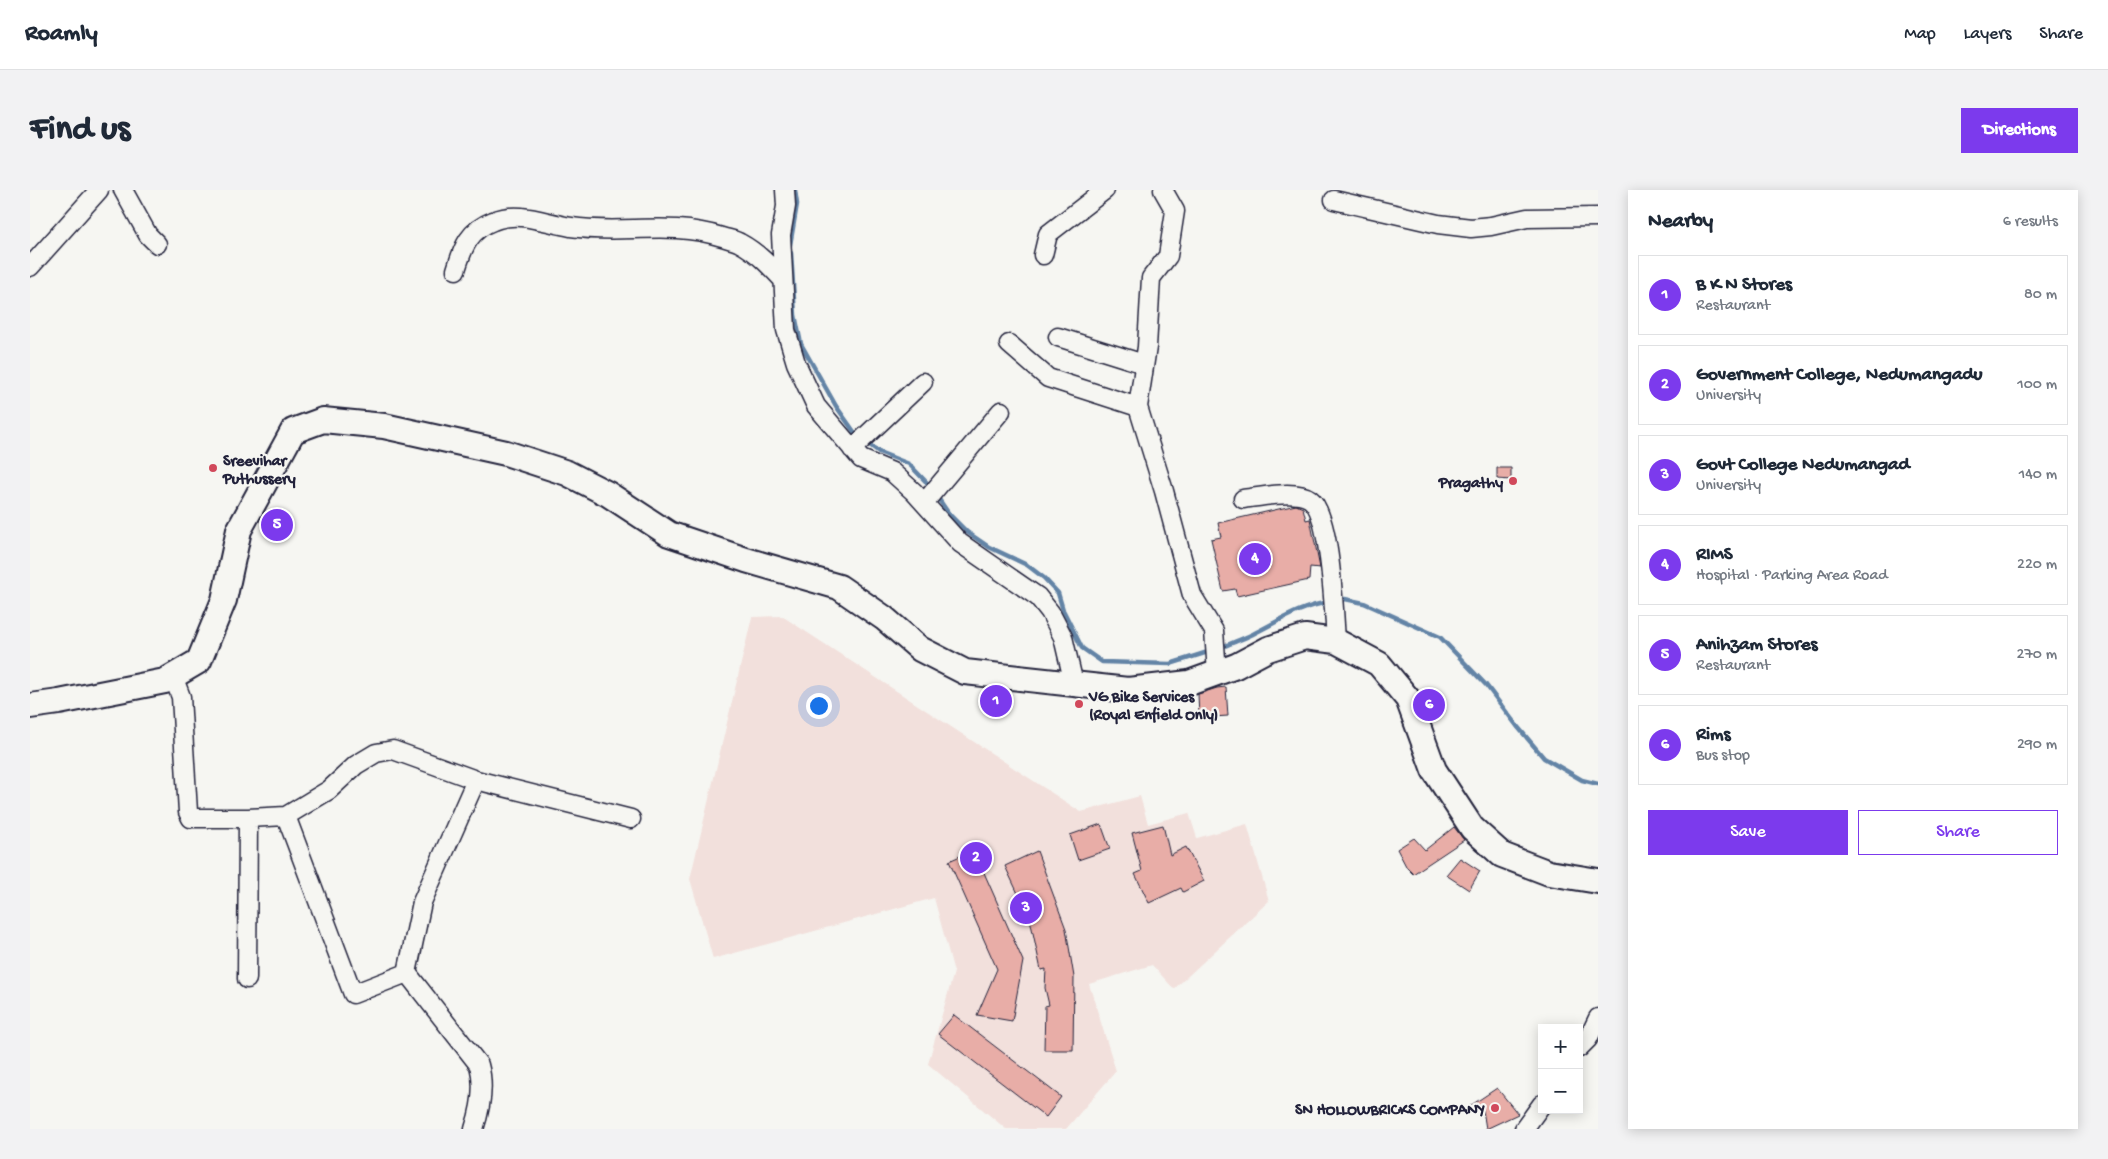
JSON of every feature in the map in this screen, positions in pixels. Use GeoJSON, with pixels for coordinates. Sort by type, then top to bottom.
{"type":"FeatureCollection","features":[{"type":"Feature","properties":{"kind":"main road"},"geometry":{"type":"LineString","coordinates":[[30,706],[166,681],[199,661],[224,600],[239,530],[293,431],[323,420],[384,426],[506,453],[567,473],[608,494],[669,534],[746,560],[839,587],[884,618],[920,649],[965,672],[1128,690],[1189,683],[1236,666],[1268,649],[1305,637],[1336,640],[1379,664],[1408,699],[1434,770],[1472,828],[1502,854],[1548,873],[1598,881]]}},
{"type":"Feature","properties":{"kind":"street"},"geometry":{"type":"LineString","coordinates":[[30,267],[99,190]]}},
{"type":"Feature","properties":{"kind":"street"},"geometry":{"type":"LineString","coordinates":[[123,190],[148,235],[157,244]]}},
{"type":"Feature","properties":{"kind":"street"},"geometry":{"type":"LineString","coordinates":[[785,190],[786,206],[781,236],[786,330],[796,363],[816,406],[861,459],[892,472],[924,503],[960,543],[1038,597],[1050,612],[1063,638],[1074,684]]}},
{"type":"Feature","properties":{"kind":"street"},"geometry":{"type":"LineString","coordinates":[[1043,255],[1048,234],[1105,190]]}},
{"type":"Feature","properties":{"kind":"street"},"geometry":{"type":"LineString","coordinates":[[1163,190],[1175,211],[1168,256],[1151,278],[1144,364],[1138,407],[1164,492],[1192,595],[1214,631],[1217,673]]}},
{"type":"Feature","properties":{"kind":"street"},"geometry":{"type":"LineString","coordinates":[[1334,200],[1438,224],[1471,228],[1491,226],[1527,218],[1598,217]]}},
{"type":"Feature","properties":{"kind":"street"},"geometry":{"type":"LineString","coordinates":[[456,270],[463,246],[470,236],[490,222],[519,216],[570,227],[603,229],[666,227],[706,232],[739,242],[760,256],[783,280]]}},
{"type":"Feature","properties":{"kind":"street"},"geometry":{"type":"LineString","coordinates":[[1058,337],[1144,364]]}},
{"type":"Feature","properties":{"kind":"street"},"geometry":{"type":"LineString","coordinates":[[1009,344],[1048,378],[1138,407]]}},
{"type":"Feature","properties":{"kind":"street"},"geometry":{"type":"LineString","coordinates":[[852,448],[923,382]]}},
{"type":"Feature","properties":{"kind":"street"},"geometry":{"type":"LineString","coordinates":[[924,503],[1001,411]]}},
{"type":"Feature","properties":{"kind":"street"},"geometry":{"type":"LineString","coordinates":[[1243,500],[1298,494],[1311,500],[1321,516],[1332,584],[1336,640]]}},
{"type":"Feature","properties":{"kind":"street"},"geometry":{"type":"LineString","coordinates":[[173,676],[181,697],[188,812],[191,818],[286,816],[329,790],[356,765],[376,753],[393,750],[476,780],[631,820]]}},
{"type":"Feature","properties":{"kind":"street"},"geometry":{"type":"LineString","coordinates":[[474,1129],[482,1098],[482,1077],[479,1065],[407,973],[422,902],[476,780]]}},
{"type":"Feature","properties":{"kind":"street"},"geometry":{"type":"LineString","coordinates":[[286,816],[353,994],[407,973]]}},
{"type":"Feature","properties":{"kind":"street"},"geometry":{"type":"LineString","coordinates":[[247,978],[248,818]]}},
{"type":"Feature","properties":{"kind":"street"},"geometry":{"type":"LineString","coordinates":[[1583,1044],[1588,1039],[1598,1018]]}},
{"type":"Feature","properties":{"kind":"street"},"geometry":{"type":"LineString","coordinates":[[1524,1129],[1538,1110]]}},
{"type":"Feature","properties":{"kind":"shaded area"},"geometry":{"type":"Polygon","coordinates":[[[782,616],[1081,812],[1140,796],[1148,824],[1189,813],[1197,838],[1247,824],[1269,901],[1174,989],[1152,965],[1089,984],[1116,1071],[1066,1129],[1006,1129],[928,1064],[954,972],[934,898],[713,959],[690,879],[752,617],[782,616]]]}},
{"type":"Feature","properties":{"kind":"building"},"geometry":{"type":"Polygon","coordinates":[[[1497,468],[1511,468],[1511,480],[1497,479],[1497,468]]]}},
{"type":"Feature","properties":{"kind":"building"},"geometry":{"type":"Polygon","coordinates":[[[1296,505],[1303,508],[1306,520],[1310,519],[1320,568],[1310,567],[1309,580],[1237,596],[1235,589],[1223,591],[1211,539],[1221,537],[1218,523],[1296,505]]]}},
{"type":"Feature","properties":{"kind":"building"},"geometry":{"type":"Polygon","coordinates":[[[1226,687],[1228,716],[1199,718],[1198,694],[1226,687]]]}},
{"type":"Feature","properties":{"kind":"building"},"geometry":{"type":"Polygon","coordinates":[[[1101,824],[1110,849],[1078,860],[1070,835],[1101,824]]]}},
{"type":"Feature","properties":{"kind":"building"},"geometry":{"type":"Polygon","coordinates":[[[1163,825],[1170,855],[1186,847],[1204,881],[1183,892],[1181,888],[1149,903],[1135,874],[1142,871],[1132,833],[1163,825]]]}},
{"type":"Feature","properties":{"kind":"building"},"geometry":{"type":"Polygon","coordinates":[[[1454,827],[1464,840],[1413,874],[1407,868],[1397,849],[1414,838],[1425,850],[1454,827]]]}},
{"type":"Feature","properties":{"kind":"building"},"geometry":{"type":"Polygon","coordinates":[[[974,850],[1023,961],[1012,1021],[977,1015],[997,969],[949,861],[974,850]]]}},
{"type":"Feature","properties":{"kind":"building"},"geometry":{"type":"Polygon","coordinates":[[[1037,851],[1066,929],[1074,977],[1073,1050],[1044,1050],[1045,1006],[1049,1005],[1045,988],[1046,969],[1041,970],[1030,919],[1005,866],[1037,851]]]}},
{"type":"Feature","properties":{"kind":"building"},"geometry":{"type":"Polygon","coordinates":[[[1460,858],[1480,871],[1469,890],[1446,875],[1460,858]]]}},
{"type":"Feature","properties":{"kind":"building"},"geometry":{"type":"Polygon","coordinates":[[[954,1015],[1061,1097],[1046,1117],[938,1034],[954,1015]]]}},
{"type":"Feature","properties":{"kind":"building","name":"SN HOLLOWBRICKS COMPANY"},"geometry":{"type":"Polygon","coordinates":[[[1497,1088],[1518,1114],[1486,1129],[1483,1110],[1470,1106],[1497,1088]]]}},
{"type":"Feature","properties":{"kind":"waterway"},"geometry":{"type":"LineString","coordinates":[[790,245],[797,204],[795,190]]}},
{"type":"Feature","properties":{"kind":"waterway"},"geometry":{"type":"LineString","coordinates":[[791,253],[795,315],[801,344],[836,406],[855,433],[860,437]]}},
{"type":"Feature","properties":{"kind":"waterway"},"geometry":{"type":"LineString","coordinates":[[866,442],[879,452],[909,464],[932,488]]}},
{"type":"Feature","properties":{"kind":"waterway"},"geometry":{"type":"LineString","coordinates":[[936,495],[949,514],[967,532],[989,547],[1027,565],[1044,578],[1058,593],[1063,610],[1082,648],[1102,662],[1170,664],[1211,651]]}},
{"type":"Feature","properties":{"kind":"waterway"},"geometry":{"type":"LineString","coordinates":[[1338,600],[1345,599],[1364,603],[1440,637],[1486,685],[1544,758],[1582,780],[1598,784]]}},
{"type":"Feature","properties":{"kind":"waterway"},"geometry":{"type":"LineString","coordinates":[[1220,648],[1249,636],[1300,610],[1330,602]]}},
{"type":"Feature","properties":{"kind":"place","name":"Sreevihar Puthussery"},"geometry":{"type":"Point","coordinates":[213,468]}},
{"type":"Feature","properties":{"kind":"place","name":"Pragathy"},"geometry":{"type":"Point","coordinates":[1513,481]}},
{"type":"Feature","properties":{"kind":"place","name":"Anihzam Stores"},"geometry":{"type":"Point","coordinates":[277,525]}},
{"type":"Feature","properties":{"kind":"place","name":"RIMS"},"geometry":{"type":"Point","coordinates":[1255,559]}},
{"type":"Feature","properties":{"kind":"place","name":"B K N Stores"},"geometry":{"type":"Point","coordinates":[996,701]}},
{"type":"Feature","properties":{"kind":"place","name":"VG Bike Services (Royal Enfield Only)"},"geometry":{"type":"Point","coordinates":[1079,704]}},
{"type":"Feature","properties":{"kind":"place","name":"Rims"},"geometry":{"type":"Point","coordinates":[1429,705]}},
{"type":"Feature","properties":{"kind":"place","name":"Government College, Nedumangadu"},"geometry":{"type":"Point","coordinates":[976,858]}},
{"type":"Feature","properties":{"kind":"place","name":"Govt College Nedumangad"},"geometry":{"type":"Point","coordinates":[1026,908]}},
{"type":"Feature","properties":{"kind":"place","name":"SN HOLLOWBRICKS COMPANY"},"geometry":{"type":"Point","coordinates":[1495,1108]}}]}
